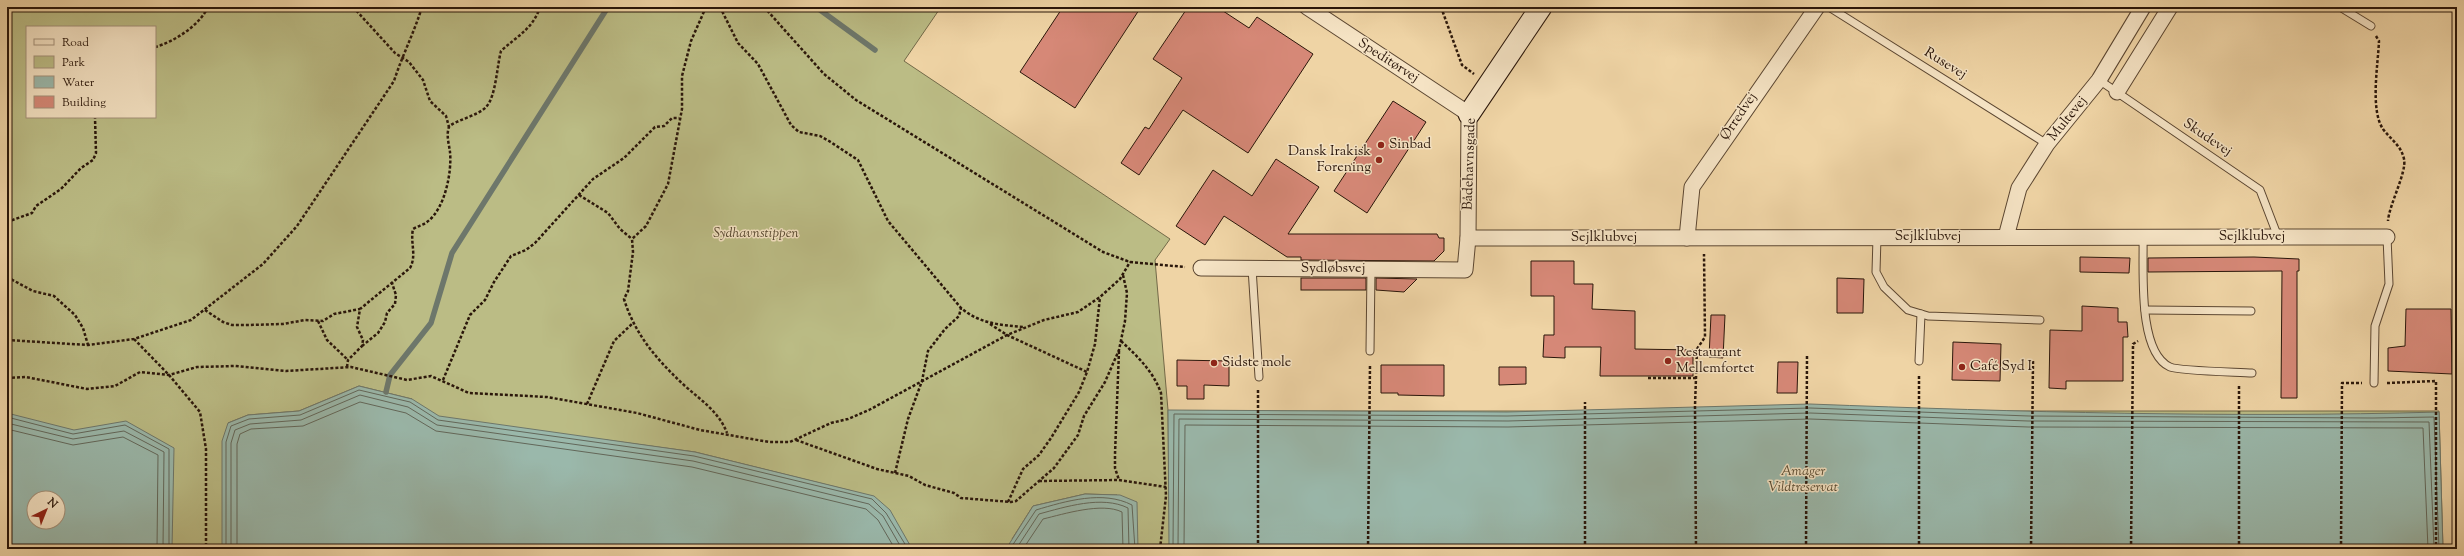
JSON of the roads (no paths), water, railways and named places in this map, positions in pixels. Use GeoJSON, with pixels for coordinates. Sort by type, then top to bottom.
{"type":"FeatureCollection","features":[{"type":"Feature","properties":{"kind":"street","name":"Speditørvej"},"geometry":{"type":"LineString","coordinates":[[1307,7],[1469,114]]}},
{"type":"Feature","properties":{"kind":"street","name":"Bådehavnsgade"},"geometry":{"type":"LineString","coordinates":[[1465,270],[1468,238],[1469,114],[1541,7]]}},
{"type":"Feature","properties":{"kind":"street","name":"Ørredvej"},"geometry":{"type":"LineString","coordinates":[[1687,238],[1692,187],[1817,7]]}},
{"type":"Feature","properties":{"kind":"street","name":"Multevej"},"geometry":{"type":"LineString","coordinates":[[2006,237],[2019,188],[2048,144],[2099,80],[2143,7]]}},
{"type":"Feature","properties":{"kind":"street"},"geometry":{"type":"LineString","coordinates":[[2117,92],[2170,7]]}},
{"type":"Feature","properties":{"kind":"street","name":"Sejlklubvej"},"geometry":{"type":"LineString","coordinates":[[1468,238],[2387,237]]}},
{"type":"Feature","properties":{"kind":"street","name":"Sydløbsvej"},"geometry":{"type":"LineString","coordinates":[[1201,268],[1465,270]]}},
{"type":"Feature","properties":{"kind":"lane","name":"Rusevej"},"geometry":{"type":"LineString","coordinates":[[1830,7],[2048,144]]}},
{"type":"Feature","properties":{"kind":"lane"},"geometry":{"type":"LineString","coordinates":[[2340,7],[2370,26]]}},
{"type":"Feature","properties":{"kind":"lane","name":"Skudevej"},"geometry":{"type":"LineString","coordinates":[[2099,80],[2260,190],[2278,237]]}},
{"type":"Feature","properties":{"kind":"lane"},"geometry":{"type":"LineString","coordinates":[[1877,237],[1876,272],[1884,287],[1908,310],[1928,316],[2040,320]]}},
{"type":"Feature","properties":{"kind":"lane"},"geometry":{"type":"LineString","coordinates":[[2143,237],[2145,310],[2152,348],[2159,359],[2170,368],[2252,373]]}},
{"type":"Feature","properties":{"kind":"lane"},"geometry":{"type":"LineString","coordinates":[[2374,383],[2375,326],[2389,284],[2387,237]]}},
{"type":"Feature","properties":{"kind":"lane"},"geometry":{"type":"LineString","coordinates":[[1252,268],[1258,377]]}},
{"type":"Feature","properties":{"kind":"lane"},"geometry":{"type":"LineString","coordinates":[[1370,351],[1371,269]]}},
{"type":"Feature","properties":{"kind":"lane"},"geometry":{"type":"LineString","coordinates":[[2145,310],[2252,311]]}},
{"type":"Feature","properties":{"kind":"lane"},"geometry":{"type":"LineString","coordinates":[[1919,361],[1922,314]]}},
{"type":"Feature","properties":{"kind":"water"},"geometry":{"type":"Polygon","coordinates":[[[2454,7],[2457,7],[2457,157],[2454,7]]]}},
{"type":"Feature","properties":{"kind":"water"},"geometry":{"type":"Polygon","coordinates":[[[359,386],[412,399],[439,416],[695,452],[874,496],[890,510],[911,547],[918,549],[222,549],[222,441],[228,423],[248,415],[299,411],[359,386]]]}},
{"type":"Feature","properties":{"kind":"water","name":"Amager Vildtreservat"},"geometry":{"type":"Polygon","coordinates":[[[1810,404],[2125,413],[2361,414],[2439,412],[2443,549],[1169,549],[1168,410],[1507,412],[1810,404]]]}},
{"type":"Feature","properties":{"kind":"water"},"geometry":{"type":"Polygon","coordinates":[[[7,413],[74,430],[126,421],[174,448],[172,549],[7,549],[7,413]]]}},
{"type":"Feature","properties":{"kind":"water"},"geometry":{"type":"Polygon","coordinates":[[[1085,494],[1120,495],[1137,502],[1138,549],[1006,549],[1033,506],[1085,494]]]}},
{"type":"Feature","properties":{"kind":"waterway"},"geometry":{"type":"LineString","coordinates":[[386,392],[390,375],[431,323],[452,253],[608,7]]}},
{"type":"Feature","properties":{"kind":"waterway"},"geometry":{"type":"LineString","coordinates":[[816,7],[875,50]]}},
{"type":"Feature","properties":{"kind":"place","name":"Sinbad"},"geometry":{"type":"Point","coordinates":[1381,145]}},
{"type":"Feature","properties":{"kind":"place","name":"Dansk Irakisk Forening"},"geometry":{"type":"Point","coordinates":[1379,160]}},
{"type":"Feature","properties":{"kind":"place","name":"Restaurant Mellemfortet"},"geometry":{"type":"Point","coordinates":[1668,361]}},
{"type":"Feature","properties":{"kind":"place","name":"Sidste mole"},"geometry":{"type":"Point","coordinates":[1214,363]}},
{"type":"Feature","properties":{"kind":"place","name":"Café Syd I"},"geometry":{"type":"Point","coordinates":[1962,367]}},
{"type":"Feature","properties":{"kind":"park label","name":"Sydhavnstippen"},"geometry":{"type":"Point","coordinates":[756,234]}}]}
